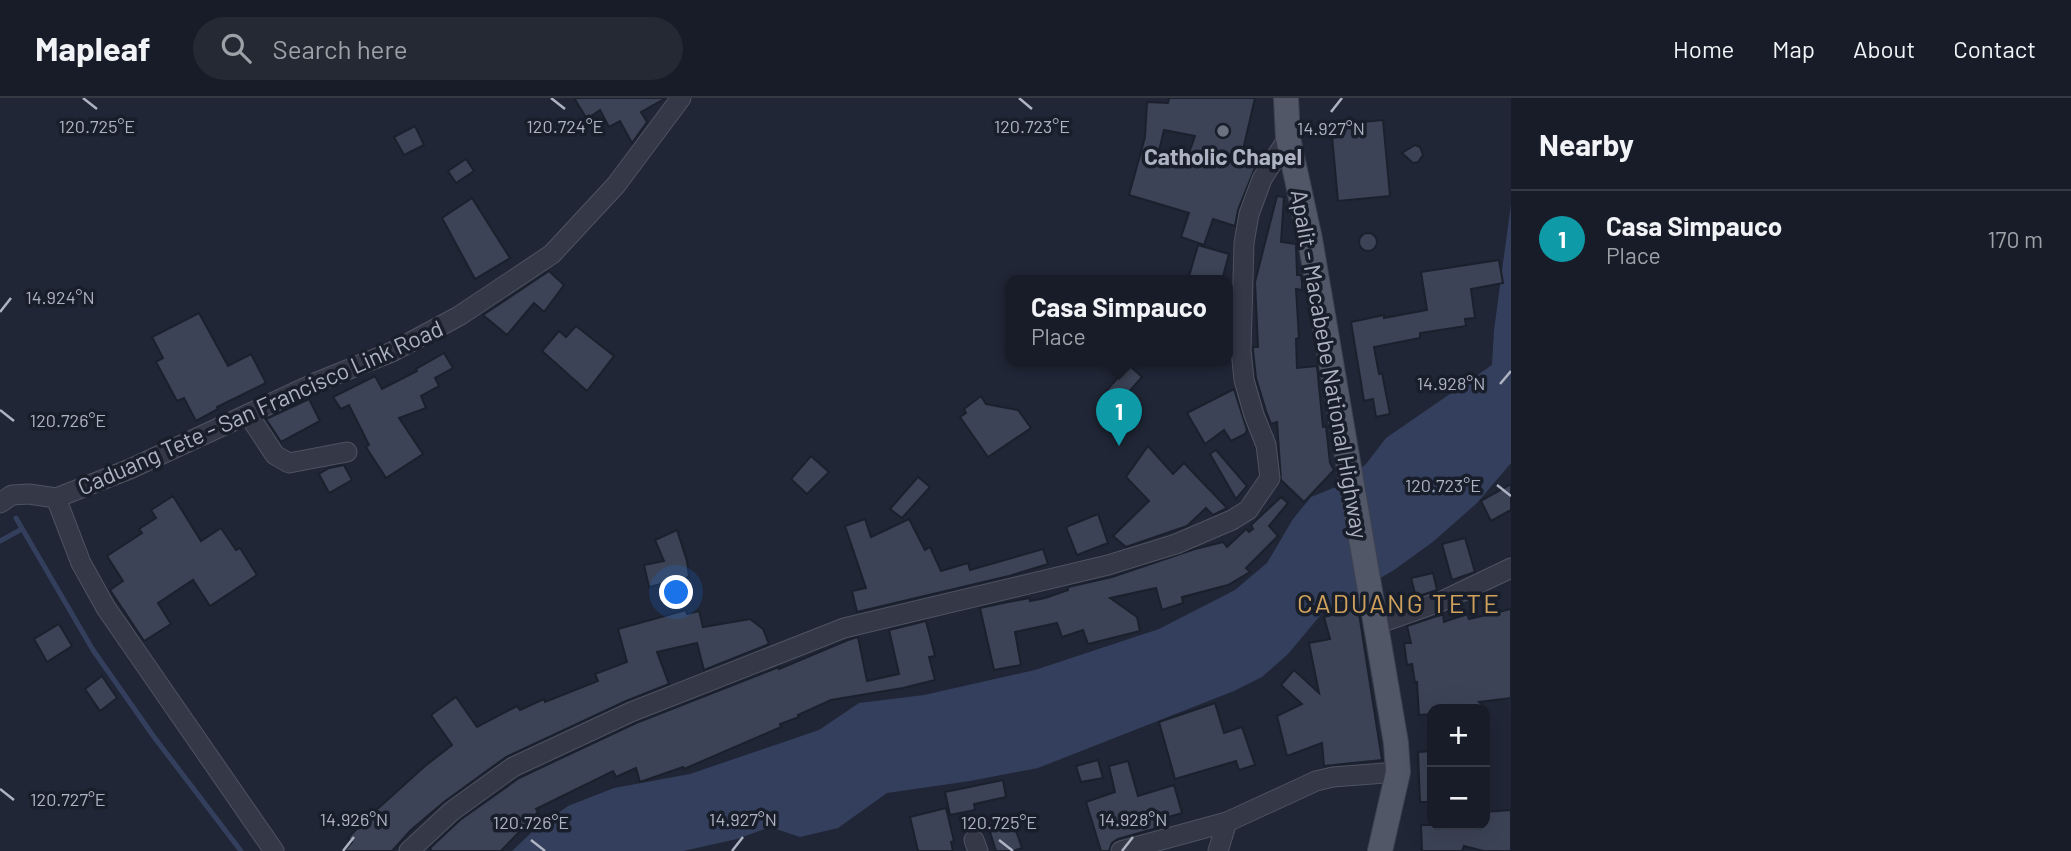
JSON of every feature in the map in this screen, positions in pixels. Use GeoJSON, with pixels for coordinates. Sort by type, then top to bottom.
{"type":"FeatureCollection","features":[{"type":"Feature","properties":{"kind":"main road","name":"Apalit - Macabebe National Highway"},"geometry":{"type":"LineString","coordinates":[[1286,98],[1288,138],[1310,239],[1396,743],[1398,772],[1380,851]]}},
{"type":"Feature","properties":{"kind":"street","name":"Caduang Tete - San Francisco Link Road"},"geometry":{"type":"LineString","coordinates":[[0,503],[12,495],[29,494],[56,498],[130,469],[403,346],[459,316],[552,254],[616,185],[681,98]]}},
{"type":"Feature","properties":{"kind":"street"},"geometry":{"type":"LineString","coordinates":[[409,851],[452,811],[513,767],[643,707],[844,628],[1108,565],[1176,544],[1232,520],[1248,510],[1270,478],[1266,445],[1244,380],[1241,351],[1244,243],[1262,179],[1288,138]]}},
{"type":"Feature","properties":{"kind":"street"},"geometry":{"type":"LineString","coordinates":[[248,414],[275,455],[289,463],[346,452]]}},
{"type":"Feature","properties":{"kind":"street"},"geometry":{"type":"LineString","coordinates":[[56,498],[81,564],[106,608],[274,851]]}},
{"type":"Feature","properties":{"kind":"street"},"geometry":{"type":"LineString","coordinates":[[1377,624],[1442,601],[1511,568]]}},
{"type":"Feature","properties":{"kind":"street"},"geometry":{"type":"LineString","coordinates":[[1121,851],[1227,822],[1316,780],[1398,772]]}},
{"type":"Feature","properties":{"kind":"street"},"geometry":{"type":"LineString","coordinates":[[1218,851],[1227,822]]}},
{"type":"Feature","properties":{"kind":"water"},"geometry":{"type":"Polygon","coordinates":[[[1511,204],[1511,463],[1477,503],[1434,541],[1394,570],[1324,611],[1288,654],[1262,677],[1234,691],[1038,768],[887,793],[838,828],[800,837],[770,827],[737,839],[683,851],[512,851],[532,832],[568,806],[614,788],[690,774],[819,730],[859,703],[924,695],[1035,670],[1159,629],[1235,590],[1267,563],[1293,519],[1311,497],[1338,486],[1366,464],[1386,438],[1492,365],[1494,330],[1511,204]]]}},
{"type":"Feature","properties":{"kind":"building"},"geometry":{"type":"Polygon","coordinates":[[[574,98],[666,98],[641,112],[647,122],[632,143],[620,121],[609,127],[600,110],[587,119],[574,98]]]}},
{"type":"Feature","properties":{"kind":"building"},"geometry":{"type":"Polygon","coordinates":[[[1169,98],[1255,98],[1242,154],[1253,157],[1251,163],[1256,165],[1238,210],[1235,226],[1213,219],[1204,245],[1181,237],[1189,213],[1129,195],[1145,137],[1147,102],[1168,103],[1169,98]],[[1164,130],[1158,155],[1185,164],[1195,136],[1164,130]]]}},
{"type":"Feature","properties":{"kind":"building"},"geometry":{"type":"Polygon","coordinates":[[[1383,120],[1390,196],[1338,201],[1331,125],[1383,120]]]}},
{"type":"Feature","properties":{"kind":"building"},"geometry":{"type":"Polygon","coordinates":[[[415,126],[424,145],[404,155],[394,137],[415,126]]]}},
{"type":"Feature","properties":{"kind":"building"},"geometry":{"type":"Polygon","coordinates":[[[1415,145],[1420,147],[1423,155],[1418,162],[1413,163],[1402,153],[1415,145]]]}},
{"type":"Feature","properties":{"kind":"building"},"geometry":{"type":"Polygon","coordinates":[[[466,159],[474,171],[456,183],[448,171],[466,159]]]}},
{"type":"Feature","properties":{"kind":"building"},"geometry":{"type":"Polygon","coordinates":[[[1277,196],[1284,197],[1281,242],[1296,244],[1297,275],[1301,275],[1302,282],[1302,290],[1296,289],[1299,338],[1296,339],[1297,368],[1317,366],[1323,427],[1326,426],[1330,463],[1334,470],[1304,502],[1281,480],[1277,422],[1271,424],[1266,411],[1256,378],[1253,350],[1253,347],[1258,347],[1255,282],[1277,196]]]}},
{"type":"Feature","properties":{"kind":"building"},"geometry":{"type":"Polygon","coordinates":[[[472,198],[510,258],[475,279],[442,218],[472,198]]]}},
{"type":"Feature","properties":{"kind":"building"},"geometry":{"type":"Polygon","coordinates":[[[1368,233],[1374,236],[1377,242],[1374,248],[1368,251],[1362,248],[1359,242],[1362,236],[1368,233]]]}},
{"type":"Feature","properties":{"kind":"building"},"geometry":{"type":"Polygon","coordinates":[[[1198,245],[1229,254],[1223,275],[1189,275],[1198,245]]]}},
{"type":"Feature","properties":{"kind":"building"},"geometry":{"type":"Polygon","coordinates":[[[1499,260],[1503,283],[1471,289],[1475,318],[1465,319],[1466,326],[1420,333],[1420,338],[1374,347],[1390,414],[1376,417],[1373,399],[1364,401],[1351,322],[1427,310],[1421,272],[1499,260]]]}},
{"type":"Feature","properties":{"kind":"building"},"geometry":{"type":"Polygon","coordinates":[[[549,271],[564,285],[544,312],[534,303],[507,335],[483,315],[549,271]]]}},
{"type":"Feature","properties":{"kind":"building"},"geometry":{"type":"Polygon","coordinates":[[[199,313],[228,366],[251,354],[266,383],[217,407],[218,409],[196,421],[184,398],[177,401],[156,362],[163,358],[152,337],[199,313]]]}},
{"type":"Feature","properties":{"kind":"building"},"geometry":{"type":"Polygon","coordinates":[[[576,326],[614,356],[587,391],[542,351],[559,331],[566,337],[576,326]]]}},
{"type":"Feature","properties":{"kind":"building"},"geometry":{"type":"Polygon","coordinates":[[[444,353],[453,368],[435,378],[439,386],[421,396],[426,408],[399,418],[423,454],[386,478],[366,447],[369,445],[349,405],[341,409],[333,397],[375,376],[382,389],[444,353]]]}},
{"type":"Feature","properties":{"kind":"building"},"geometry":{"type":"Polygon","coordinates":[[[1128,366],[1142,377],[1113,410],[1100,398],[1128,366]]]}},
{"type":"Feature","properties":{"kind":"building"},"geometry":{"type":"Polygon","coordinates":[[[1234,389],[1247,430],[1245,434],[1231,441],[1224,430],[1205,444],[1187,413],[1234,389]]]}},
{"type":"Feature","properties":{"kind":"building"},"geometry":{"type":"Polygon","coordinates":[[[981,396],[986,404],[1018,410],[1031,428],[988,457],[960,417],[966,413],[964,409],[981,396]]]}},
{"type":"Feature","properties":{"kind":"building"},"geometry":{"type":"Polygon","coordinates":[[[309,399],[320,421],[281,442],[266,419],[309,399]]]}},
{"type":"Feature","properties":{"kind":"building"},"geometry":{"type":"Polygon","coordinates":[[[1148,446],[1173,474],[1184,463],[1227,508],[1213,515],[1206,508],[1187,526],[1126,547],[1113,536],[1149,501],[1126,477],[1148,446]]]}},
{"type":"Feature","properties":{"kind":"building"},"geometry":{"type":"Polygon","coordinates":[[[1216,450],[1247,486],[1236,499],[1210,454],[1216,450]]]}},
{"type":"Feature","properties":{"kind":"building"},"geometry":{"type":"Polygon","coordinates":[[[811,456],[829,472],[807,494],[791,479],[811,456]]]}},
{"type":"Feature","properties":{"kind":"building"},"geometry":{"type":"Polygon","coordinates":[[[344,465],[352,480],[329,493],[319,474],[329,468],[344,465]]]}},
{"type":"Feature","properties":{"kind":"building"},"geometry":{"type":"Polygon","coordinates":[[[918,477],[930,487],[902,518],[890,509],[918,477]]]}},
{"type":"Feature","properties":{"kind":"building"},"geometry":{"type":"Polygon","coordinates":[[[1511,484],[1511,510],[1491,521],[1481,501],[1511,484]]]}},
{"type":"Feature","properties":{"kind":"building"},"geometry":{"type":"Polygon","coordinates":[[[173,496],[201,541],[221,528],[236,550],[240,548],[257,575],[210,606],[193,580],[158,603],[171,624],[144,641],[110,590],[123,581],[107,556],[142,533],[139,529],[156,518],[151,510],[173,496]]]}},
{"type":"Feature","properties":{"kind":"building"},"geometry":{"type":"Polygon","coordinates":[[[1281,497],[1288,503],[1269,526],[1278,536],[1246,568],[1250,572],[1228,585],[1182,597],[1183,603],[1162,610],[1156,588],[1110,598],[1137,617],[1140,631],[1088,644],[1083,630],[1062,637],[1057,623],[1015,632],[1021,665],[994,670],[980,608],[1030,598],[1030,601],[1045,598],[1068,590],[1068,587],[1112,577],[1195,549],[1223,542],[1227,547],[1246,529],[1249,532],[1253,529],[1251,525],[1281,497]]]}},
{"type":"Feature","properties":{"kind":"building"},"geometry":{"type":"Polygon","coordinates":[[[1098,514],[1108,543],[1077,555],[1066,527],[1098,514]]]}},
{"type":"Feature","properties":{"kind":"building"},"geometry":{"type":"Polygon","coordinates":[[[865,519],[871,537],[909,519],[925,550],[930,547],[941,571],[968,563],[970,570],[1043,549],[1048,564],[1009,576],[857,612],[852,591],[866,588],[845,526],[865,519]]]}},
{"type":"Feature","properties":{"kind":"building"},"geometry":{"type":"Polygon","coordinates":[[[677,530],[689,577],[649,587],[644,565],[664,561],[655,540],[677,530]]]}},
{"type":"Feature","properties":{"kind":"building"},"geometry":{"type":"Polygon","coordinates":[[[1465,538],[1475,572],[1452,580],[1442,544],[1465,538]]]}},
{"type":"Feature","properties":{"kind":"building"},"geometry":{"type":"Polygon","coordinates":[[[1433,573],[1437,590],[1416,597],[1411,578],[1433,573]]]}},
{"type":"Feature","properties":{"kind":"building"},"geometry":{"type":"Polygon","coordinates":[[[1358,607],[1382,760],[1324,766],[1322,743],[1287,756],[1277,716],[1302,704],[1281,685],[1294,670],[1319,693],[1309,643],[1330,639],[1324,617],[1358,607]]]}},
{"type":"Feature","properties":{"kind":"building"},"geometry":{"type":"Polygon","coordinates":[[[1511,609],[1511,698],[1479,702],[1481,704],[1427,704],[1427,714],[1419,715],[1417,682],[1415,683],[1412,664],[1407,665],[1404,643],[1411,643],[1407,626],[1443,614],[1444,622],[1467,614],[1469,619],[1511,609]]]}},
{"type":"Feature","properties":{"kind":"building"},"geometry":{"type":"Polygon","coordinates":[[[686,610],[687,614],[699,611],[703,627],[750,619],[763,629],[769,644],[704,670],[697,643],[657,652],[669,684],[506,757],[444,802],[411,830],[392,851],[344,851],[352,842],[348,838],[363,822],[452,745],[431,715],[456,697],[477,727],[517,706],[520,710],[544,699],[545,702],[598,681],[595,674],[627,662],[618,629],[686,610]]]}},
{"type":"Feature","properties":{"kind":"building"},"geometry":{"type":"Polygon","coordinates":[[[926,621],[935,656],[929,657],[935,680],[831,700],[780,724],[781,727],[684,769],[683,767],[640,782],[636,768],[616,777],[613,771],[536,809],[538,812],[501,851],[432,851],[430,848],[460,820],[519,778],[636,723],[848,640],[858,637],[867,681],[899,674],[889,630],[926,621]]]}},
{"type":"Feature","properties":{"kind":"building"},"geometry":{"type":"Polygon","coordinates":[[[59,624],[72,646],[47,662],[34,639],[59,624]]]}},
{"type":"Feature","properties":{"kind":"building"},"geometry":{"type":"Polygon","coordinates":[[[102,676],[117,698],[100,711],[85,689],[102,676]]]}},
{"type":"Feature","properties":{"kind":"building"},"geometry":{"type":"Polygon","coordinates":[[[1215,703],[1224,733],[1242,727],[1255,765],[1239,770],[1236,761],[1175,779],[1159,722],[1215,703]]]}},
{"type":"Feature","properties":{"kind":"building"},"geometry":{"type":"Polygon","coordinates":[[[1427,751],[1427,802],[1420,802],[1418,752],[1427,751]]]}},
{"type":"Feature","properties":{"kind":"building"},"geometry":{"type":"Polygon","coordinates":[[[1098,760],[1103,778],[1081,782],[1076,766],[1098,760]]]}},
{"type":"Feature","properties":{"kind":"building"},"geometry":{"type":"Polygon","coordinates":[[[1128,761],[1138,796],[1174,785],[1182,813],[1155,821],[1157,828],[1118,839],[1112,843],[1109,851],[1101,851],[1086,802],[1115,792],[1109,766],[1128,761]]]}},
{"type":"Feature","properties":{"kind":"building"},"geometry":{"type":"Polygon","coordinates":[[[1003,780],[1006,797],[974,804],[975,810],[950,815],[945,792],[1003,780]]]}},
{"type":"Feature","properties":{"kind":"building"},"geometry":{"type":"Polygon","coordinates":[[[946,808],[954,841],[951,842],[953,851],[918,851],[910,817],[946,808]]]}},
{"type":"Feature","properties":{"kind":"building"},"geometry":{"type":"Polygon","coordinates":[[[1511,810],[1511,851],[1483,851],[1464,846],[1462,851],[1422,851],[1421,825],[1427,825],[1427,830],[1490,830],[1490,812],[1511,810]]]}},
{"type":"Feature","properties":{"kind":"building"},"geometry":{"type":"Polygon","coordinates":[[[1014,825],[1022,848],[996,851],[990,832],[1014,825]]]}},
{"type":"Feature","properties":{"kind":"waterway"},"geometry":{"type":"LineString","coordinates":[[16,518],[93,650],[154,737],[241,851]]}},
{"type":"Feature","properties":{"kind":"waterway"},"geometry":{"type":"LineString","coordinates":[[0,541],[22,529]]}},
{"type":"Feature","properties":{"kind":"place","name":"Catholic Chapel"},"geometry":{"type":"Point","coordinates":[1223,131]}},
{"type":"Feature","properties":{"kind":"place","name":"Casa Simpauco"},"geometry":{"type":"Point","coordinates":[1119,446]}},
{"type":"Feature","properties":{"kind":"district","name":"CADUANG TETE"},"geometry":{"type":"Point","coordinates":[1399,602]}}]}
